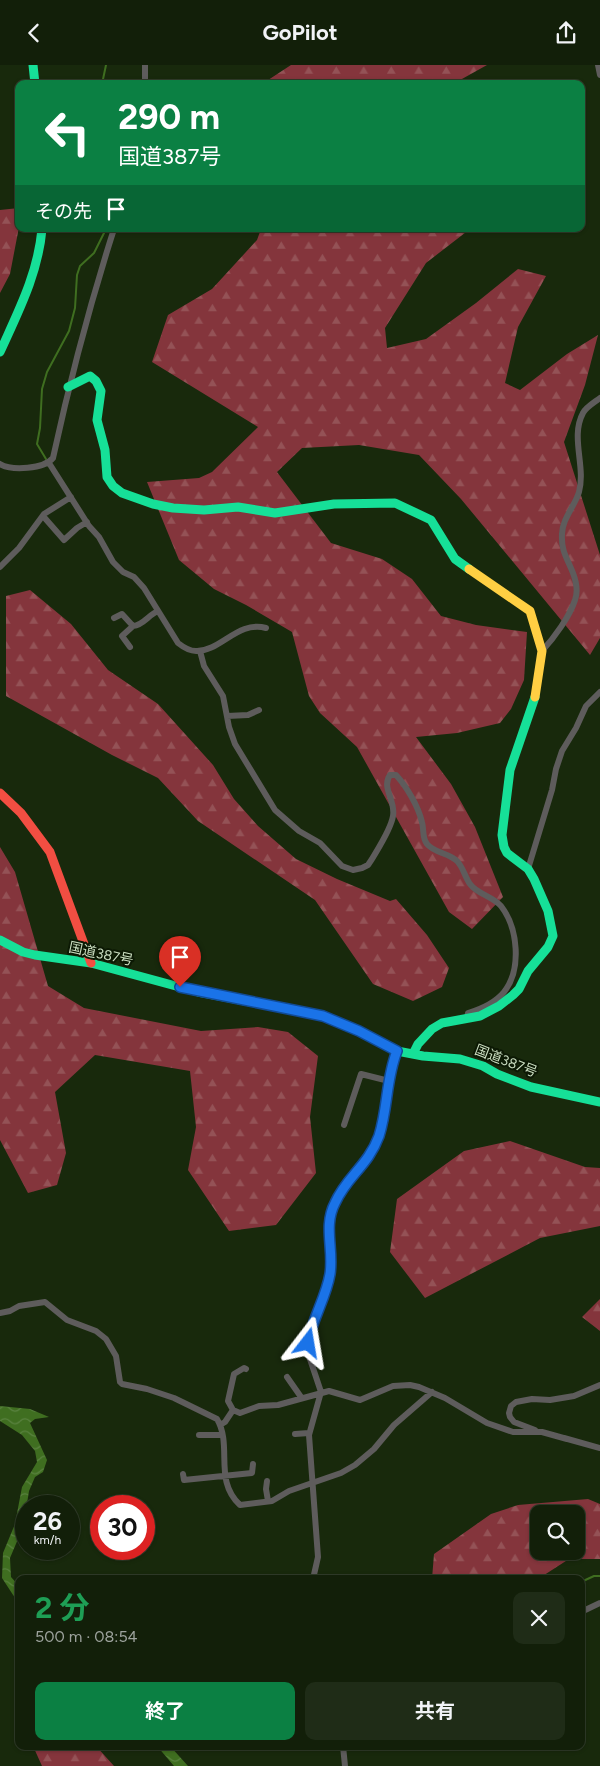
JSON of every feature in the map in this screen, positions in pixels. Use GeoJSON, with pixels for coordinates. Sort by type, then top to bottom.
{"type":"FeatureCollection","features":[{"type":"Feature","properties":{"kind":"main road"},"geometry":{"type":"LineString","coordinates":[[33,65],[35,80]]}},
{"type":"Feature","properties":{"kind":"main road"},"geometry":{"type":"LineString","coordinates":[[0,351],[36,270],[42,232]]}},
{"type":"Feature","properties":{"kind":"main road"},"geometry":{"type":"LineString","coordinates":[[68,387],[90,376],[98,381],[102,390],[98,421],[106,455],[105,463],[108,480],[117,491],[152,505],[168,508],[214,509],[237,507],[251,508],[270,513],[283,513],[334,504],[395,503],[431,520],[455,559],[530,611],[542,651],[534,704],[510,770],[502,835],[507,853],[528,869],[548,911],[552,936],[548,947],[528,971],[514,995],[480,1016],[442,1023],[432,1029],[418,1044],[413,1054]]}},
{"type":"Feature","properties":{"kind":"main road"},"geometry":{"type":"LineString","coordinates":[[0,793],[21,813],[50,852],[91,963]]}},
{"type":"Feature","properties":{"kind":"main road","name":"国道387号"},"geometry":{"type":"LineString","coordinates":[[0,940],[23,952],[91,963],[198,991],[323,1016],[359,1031],[397,1051],[466,1060],[531,1087],[600,1102]]}},
{"type":"Feature","properties":{"kind":"street"},"geometry":{"type":"LineString","coordinates":[[144,65],[145,80]]}},
{"type":"Feature","properties":{"kind":"street"},"geometry":{"type":"LineString","coordinates":[[598,65],[600,75]]}},
{"type":"Feature","properties":{"kind":"street"},"geometry":{"type":"LineString","coordinates":[[0,464],[18,469],[49,463],[53,458],[68,387],[95,288],[113,232]]}},
{"type":"Feature","properties":{"kind":"street"},"geometry":{"type":"LineString","coordinates":[[542,651],[553,637],[575,599],[576,587],[573,573],[564,555],[562,528],[579,492],[581,479],[578,425],[583,411],[600,398]]}},
{"type":"Feature","properties":{"kind":"street"},"geometry":{"type":"LineString","coordinates":[[49,463],[87,522],[99,537],[113,562],[123,573],[134,577],[144,588],[178,643],[185,648],[200,651],[218,645],[241,631],[256,627],[266,628]]}},
{"type":"Feature","properties":{"kind":"street"},"geometry":{"type":"LineString","coordinates":[[0,567],[19,548],[43,516],[72,497]]}},
{"type":"Feature","properties":{"kind":"street"},"geometry":{"type":"LineString","coordinates":[[43,516],[64,540],[87,522]]}},
{"type":"Feature","properties":{"kind":"street"},"geometry":{"type":"LineString","coordinates":[[130,647],[122,636],[133,626],[142,624],[151,614],[158,611]]}},
{"type":"Feature","properties":{"kind":"street"},"geometry":{"type":"LineString","coordinates":[[114,618],[122,614],[133,626]]}},
{"type":"Feature","properties":{"kind":"street"},"geometry":{"type":"LineString","coordinates":[[200,651],[204,666],[223,697],[235,744],[275,810],[299,831],[320,843],[342,865],[353,870],[368,865],[393,818],[393,804],[386,786],[390,775],[396,775],[402,782],[422,821],[424,839],[428,845],[456,859],[475,889],[489,895],[499,904],[510,919],[516,951],[512,978],[504,992],[495,1001],[468,1013],[467,1018]]}},
{"type":"Feature","properties":{"kind":"street"},"geometry":{"type":"LineString","coordinates":[[528,869],[562,751],[576,728],[586,706],[600,692]]}},
{"type":"Feature","properties":{"kind":"street"},"geometry":{"type":"LineString","coordinates":[[227,716],[248,715],[259,710]]}},
{"type":"Feature","properties":{"kind":"street"},"geometry":{"type":"LineString","coordinates":[[314,1575],[318,1557],[310,1433],[321,1392],[308,1353],[310,1329],[330,1274],[328,1236],[330,1215],[345,1185],[364,1165],[374,1149],[385,1113],[392,1063],[397,1051]]}},
{"type":"Feature","properties":{"kind":"street"},"geometry":{"type":"LineString","coordinates":[[344,1125],[361,1074],[389,1081]]}},
{"type":"Feature","properties":{"kind":"street"},"geometry":{"type":"LineString","coordinates":[[0,1313],[10,1311],[19,1306],[45,1302],[67,1320],[96,1331],[106,1339],[116,1356],[122,1384],[174,1397],[217,1419],[222,1435],[227,1488],[240,1505],[268,1501],[280,1497],[289,1491],[341,1473],[355,1465],[374,1449],[394,1425],[432,1392]]}},
{"type":"Feature","properties":{"kind":"street"},"geometry":{"type":"LineString","coordinates":[[246,1369],[244,1368],[234,1374],[228,1401],[233,1410],[240,1413],[259,1406],[278,1405],[321,1392],[329,1391],[360,1400],[393,1386],[410,1385],[432,1392],[487,1423],[513,1432],[542,1432],[600,1448]]}},
{"type":"Feature","properties":{"kind":"street"},"geometry":{"type":"LineString","coordinates":[[287,1377],[301,1397]]}},
{"type":"Feature","properties":{"kind":"street"},"geometry":{"type":"LineString","coordinates":[[567,1439],[514,1422],[509,1413],[511,1405],[516,1402],[532,1399],[550,1400],[574,1396],[600,1385]]}},
{"type":"Feature","properties":{"kind":"street"},"geometry":{"type":"LineString","coordinates":[[220,1425],[225,1422],[233,1410]]}},
{"type":"Feature","properties":{"kind":"street"},"geometry":{"type":"LineString","coordinates":[[295,1434],[310,1433]]}},
{"type":"Feature","properties":{"kind":"street"},"geometry":{"type":"LineString","coordinates":[[199,1435],[222,1435]]}},
{"type":"Feature","properties":{"kind":"street"},"geometry":{"type":"LineString","coordinates":[[183,1474],[184,1480],[252,1473],[253,1464]]}},
{"type":"Feature","properties":{"kind":"street"},"geometry":{"type":"LineString","coordinates":[[267,1481],[268,1501]]}},
{"type":"Feature","properties":{"kind":"street"},"geometry":{"type":"LineString","coordinates":[[585,1610],[600,1603]]}},
{"type":"Feature","properties":{"kind":"street"},"geometry":{"type":"LineString","coordinates":[[343,1750],[345,1766]]}},
{"type":"Feature","properties":{"kind":"green space"},"geometry":{"type":"Polygon","coordinates":[[[291,65],[487,65],[460,80],[268,80],[291,65]]]}},
{"type":"Feature","properties":{"kind":"green space"},"geometry":{"type":"Polygon","coordinates":[[[15,208],[15,232],[18,232],[10,274],[0,293],[0,210],[15,208]]]}},
{"type":"Feature","properties":{"kind":"green space"},"geometry":{"type":"Polygon","coordinates":[[[260,232],[466,232],[426,263],[385,328],[387,348],[426,339],[476,303],[518,269],[546,276],[518,327],[505,383],[520,390],[567,354],[598,335],[585,385],[564,442],[600,555],[600,638],[590,655],[461,499],[419,455],[359,445],[302,448],[277,472],[331,543],[382,559],[412,579],[441,616],[476,625],[527,632],[524,680],[511,709],[500,723],[457,733],[416,737],[451,784],[475,827],[503,897],[472,929],[449,912],[357,747],[320,713],[309,696],[292,632],[214,589],[179,560],[147,482],[199,478],[212,472],[258,427],[152,362],[168,315],[212,289],[257,240],[260,232]]]}},
{"type":"Feature","properties":{"kind":"green space"},"geometry":{"type":"Polygon","coordinates":[[[30,590],[71,624],[108,670],[158,704],[213,765],[234,799],[258,826],[296,859],[337,879],[390,901],[396,899],[427,935],[449,968],[442,987],[413,1001],[373,984],[315,900],[198,821],[158,778],[112,755],[6,696],[6,596],[30,590]]]}},
{"type":"Feature","properties":{"kind":"green space"},"geometry":{"type":"Polygon","coordinates":[[[0,847],[15,872],[48,986],[84,1008],[201,1031],[258,1027],[288,1032],[318,1056],[310,1117],[316,1173],[276,1225],[229,1231],[188,1170],[196,1127],[190,1071],[95,1055],[55,1092],[66,1153],[57,1185],[28,1193],[0,1140],[0,847]]]}},
{"type":"Feature","properties":{"kind":"green space"},"geometry":{"type":"Polygon","coordinates":[[[510,1141],[585,1167],[600,1168],[600,1226],[540,1238],[425,1298],[390,1252],[397,1199],[464,1151],[510,1141]]]}},
{"type":"Feature","properties":{"kind":"green space"},"geometry":{"type":"Polygon","coordinates":[[[600,1299],[600,1331],[582,1317],[600,1299]]]}},
{"type":"Feature","properties":{"kind":"green space"},"geometry":{"type":"Polygon","coordinates":[[[588,1499],[600,1504],[600,1559],[585,1559],[585,1505],[530,1505],[530,1560],[567,1560],[544,1575],[432,1575],[434,1554],[491,1514],[518,1505],[588,1499]]]}},
{"type":"Feature","properties":{"kind":"green space"},"geometry":{"type":"Polygon","coordinates":[[[35,1750],[100,1750],[114,1766],[42,1766],[35,1750]]]}},
{"type":"Feature","properties":{"kind":"water"},"geometry":{"type":"Polygon","coordinates":[[[0,1406],[30,1409],[49,1417],[35,1419],[30,1423],[47,1460],[43,1472],[35,1477],[28,1495],[20,1495],[22,1487],[37,1462],[35,1451],[22,1435],[0,1421],[0,1406]]]}},
{"type":"Feature","properties":{"kind":"water"},"geometry":{"type":"Polygon","coordinates":[[[15,1524],[15,1546],[10,1558],[11,1577],[15,1582],[15,1598],[2,1578],[3,1553],[15,1524]]]}},
{"type":"Feature","properties":{"kind":"water"},"geometry":{"type":"Polygon","coordinates":[[[160,1750],[174,1750],[188,1766],[174,1766],[160,1750]]]}},
{"type":"Feature","properties":{"kind":"waterway"},"geometry":{"type":"LineString","coordinates":[[103,80],[106,65]]}},
{"type":"Feature","properties":{"kind":"waterway"},"geometry":{"type":"LineString","coordinates":[[46,459],[37,444],[40,428],[42,389],[47,372],[69,331],[75,308],[77,275],[80,266],[94,253],[104,232]]}},
{"type":"Feature","properties":{"kind":"waterway"},"geometry":{"type":"LineString","coordinates":[[585,1580],[594,1576],[600,1576]]}},
{"type":"Feature","properties":{"kind":"traffic: fast"},"geometry":{"type":"LineString","coordinates":[[33,65],[35,80]]}},
{"type":"Feature","properties":{"kind":"traffic: fast"},"geometry":{"type":"LineString","coordinates":[[0,352],[32,277],[42,232]]}},
{"type":"Feature","properties":{"kind":"traffic: fast"},"geometry":{"type":"LineString","coordinates":[[68,387],[90,376],[96,381],[101,391],[97,420],[105,450],[107,477],[113,486],[122,493],[153,504],[173,508],[204,510],[238,507],[275,513],[334,504],[395,503],[431,520],[455,559],[469,569]]}},
{"type":"Feature","properties":{"kind":"traffic: fast"},"geometry":{"type":"LineString","coordinates":[[413,1054],[418,1044],[432,1029],[442,1023],[480,1016],[499,1006],[513,995],[519,989],[528,971],[548,947],[553,936],[548,911],[534,879],[528,869],[507,853],[502,835],[510,770],[535,697]]}},
{"type":"Feature","properties":{"kind":"traffic: fast"},"geometry":{"type":"LineString","coordinates":[[0,940],[23,952],[35,955],[91,963],[198,992],[323,1016],[359,1031],[397,1051],[423,1056],[460,1059],[483,1066],[497,1074],[531,1087],[600,1102]]}},
{"type":"Feature","properties":{"kind":"traffic: slow"},"geometry":{"type":"LineString","coordinates":[[469,569],[530,611],[542,651],[535,697]]}},
{"type":"Feature","properties":{"kind":"traffic: jam"},"geometry":{"type":"LineString","coordinates":[[0,793],[21,813],[50,852],[91,963]]}},
{"type":"Feature","properties":{"kind":"route"},"geometry":{"type":"LineString","coordinates":[[180,987],[323,1016],[359,1031],[397,1051],[392,1063],[385,1113],[374,1149],[364,1165],[345,1185],[330,1215],[328,1236],[330,1274],[310,1329],[308,1343]]}}]}
